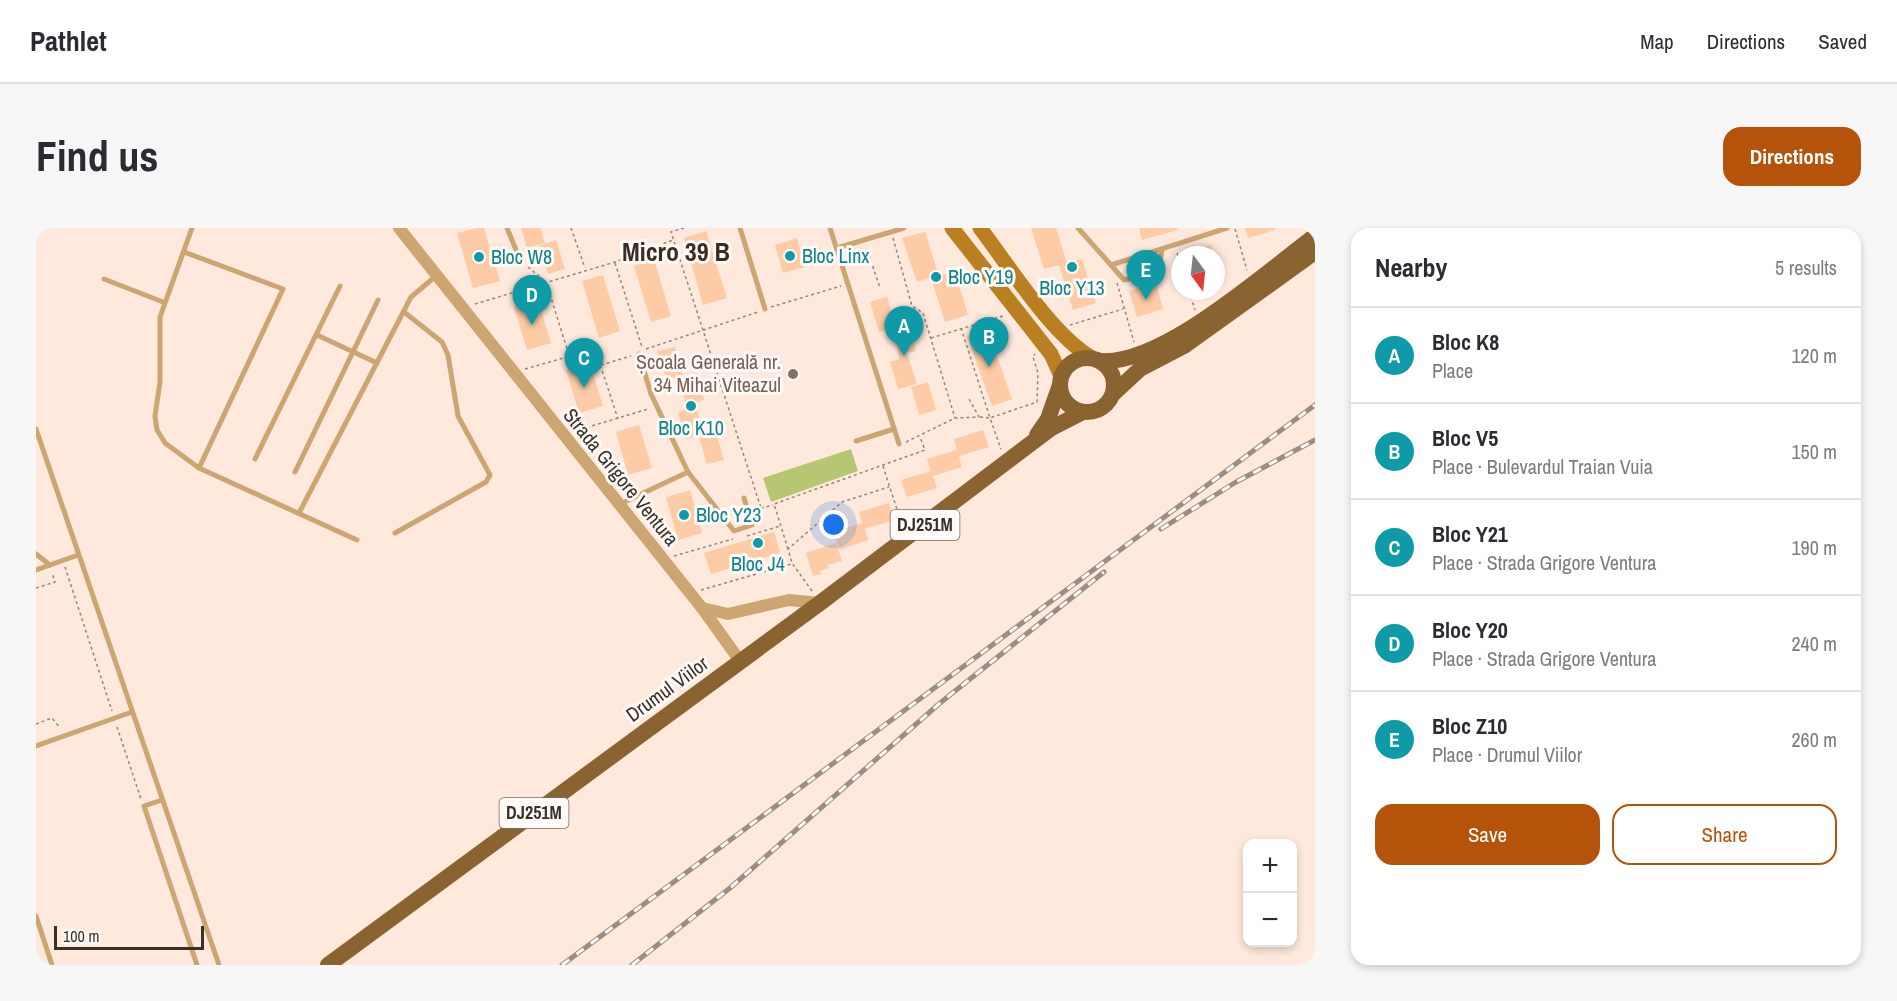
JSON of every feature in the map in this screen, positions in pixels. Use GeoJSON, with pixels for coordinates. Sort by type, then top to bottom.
{"type":"FeatureCollection","features":[{"type":"Feature","properties":{"kind":"highway"},"geometry":{"type":"LineString","coordinates":[[1083,412],[1066,403],[1060,380],[1073,361],[1096,359],[1112,362],[1166,342],[1198,322],[1315,236]]}},
{"type":"Feature","properties":{"kind":"highway","name":"DJ251M"},"geometry":{"type":"LineString","coordinates":[[1083,412],[1101,408],[1140,369],[1184,346],[1315,252]]}},
{"type":"Feature","properties":{"kind":"highway"},"geometry":{"type":"LineString","coordinates":[[1096,359],[1113,375],[1113,394]]}},
{"type":"Feature","properties":{"kind":"highway","name":"Drumul Viilor"},"geometry":{"type":"LineString","coordinates":[[1029,446],[1048,419],[1060,380]]}},
{"type":"Feature","properties":{"kind":"highway","name":"Drumul Viilor"},"geometry":{"type":"LineString","coordinates":[[328,965],[820,603],[1059,423],[1083,412]]}},
{"type":"Feature","properties":{"kind":"main road"},"geometry":{"type":"LineString","coordinates":[[952,228],[1016,312],[1044,344],[1057,364],[1060,380]]}},
{"type":"Feature","properties":{"kind":"main road"},"geometry":{"type":"LineString","coordinates":[[982,229],[1057,329],[1080,351],[1096,359]]}},
{"type":"Feature","properties":{"kind":"street","name":"Strada Grigore Ventura"},"geometry":{"type":"LineString","coordinates":[[403,229],[562,435],[702,608],[740,661]]}},
{"type":"Feature","properties":{"kind":"street"},"geometry":{"type":"LineString","coordinates":[[702,608],[728,614],[789,600],[820,603]]}},
{"type":"Feature","properties":{"kind":"lane"},"geometry":{"type":"LineString","coordinates":[[192,228],[160,317],[160,382],[155,416],[157,430],[165,443],[199,468],[357,540]]}},
{"type":"Feature","properties":{"kind":"lane"},"geometry":{"type":"LineString","coordinates":[[507,228],[521,262]]}},
{"type":"Feature","properties":{"kind":"lane"},"geometry":{"type":"LineString","coordinates":[[740,228],[765,309]]}},
{"type":"Feature","properties":{"kind":"lane"},"geometry":{"type":"LineString","coordinates":[[830,228],[899,444]]}},
{"type":"Feature","properties":{"kind":"lane"},"geometry":{"type":"LineString","coordinates":[[837,248],[904,228]]}},
{"type":"Feature","properties":{"kind":"lane"},"geometry":{"type":"LineString","coordinates":[[1078,228],[1124,280],[1158,271],[1162,250]]}},
{"type":"Feature","properties":{"kind":"lane"},"geometry":{"type":"LineString","coordinates":[[1175,246],[1227,228]]}},
{"type":"Feature","properties":{"kind":"lane"},"geometry":{"type":"LineString","coordinates":[[1111,265],[1171,247]]}},
{"type":"Feature","properties":{"kind":"lane"},"geometry":{"type":"LineString","coordinates":[[184,252],[283,289],[199,468]]}},
{"type":"Feature","properties":{"kind":"lane"},"geometry":{"type":"LineString","coordinates":[[299,513],[411,297],[437,275]]}},
{"type":"Feature","properties":{"kind":"lane"},"geometry":{"type":"LineString","coordinates":[[104,279],[164,302]]}},
{"type":"Feature","properties":{"kind":"lane"},"geometry":{"type":"LineString","coordinates":[[255,459],[340,286]]}},
{"type":"Feature","properties":{"kind":"lane"},"geometry":{"type":"LineString","coordinates":[[295,472],[378,300]]}},
{"type":"Feature","properties":{"kind":"lane"},"geometry":{"type":"LineString","coordinates":[[395,533],[486,482],[490,475],[458,416],[447,355],[442,342],[404,312]]}},
{"type":"Feature","properties":{"kind":"lane"},"geometry":{"type":"LineString","coordinates":[[317,335],[377,363]]}},
{"type":"Feature","properties":{"kind":"lane"},"geometry":{"type":"LineString","coordinates":[[639,354],[657,405],[688,472],[734,531],[752,525],[744,498]]}},
{"type":"Feature","properties":{"kind":"lane"},"geometry":{"type":"LineString","coordinates":[[36,429],[219,965],[212,965]]}},
{"type":"Feature","properties":{"kind":"lane"},"geometry":{"type":"LineString","coordinates":[[856,441],[894,429]]}},
{"type":"Feature","properties":{"kind":"lane"},"geometry":{"type":"LineString","coordinates":[[620,504],[688,472]]}},
{"type":"Feature","properties":{"kind":"lane"},"geometry":{"type":"LineString","coordinates":[[36,554],[50,565]]}},
{"type":"Feature","properties":{"kind":"lane"},"geometry":{"type":"LineString","coordinates":[[36,570],[78,555]]}},
{"type":"Feature","properties":{"kind":"lane"},"geometry":{"type":"LineString","coordinates":[[36,746],[132,712]]}},
{"type":"Feature","properties":{"kind":"lane"},"geometry":{"type":"LineString","coordinates":[[162,800],[144,806],[197,965]]}},
{"type":"Feature","properties":{"kind":"lane"},"geometry":{"type":"LineString","coordinates":[[36,916],[52,965]]}},
{"type":"Feature","properties":{"kind":"path"},"geometry":{"type":"LineString","coordinates":[[571,228],[585,269]]}},
{"type":"Feature","properties":{"kind":"path"},"geometry":{"type":"LineString","coordinates":[[670,228],[761,508]]}},
{"type":"Feature","properties":{"kind":"path"},"geometry":{"type":"LineString","coordinates":[[671,232],[684,228]]}},
{"type":"Feature","properties":{"kind":"path"},"geometry":{"type":"LineString","coordinates":[[1235,228],[1251,284]]}},
{"type":"Feature","properties":{"kind":"path"},"geometry":{"type":"LineString","coordinates":[[891,232],[912,306],[923,313],[955,418]]}},
{"type":"Feature","properties":{"kind":"path"},"geometry":{"type":"LineString","coordinates":[[463,307],[585,269],[615,262],[674,240]]}},
{"type":"Feature","properties":{"kind":"path"},"geometry":{"type":"LineString","coordinates":[[864,240],[880,288]]}},
{"type":"Feature","properties":{"kind":"path"},"geometry":{"type":"LineString","coordinates":[[521,262],[546,282],[569,356]]}},
{"type":"Feature","properties":{"kind":"path"},"geometry":{"type":"LineString","coordinates":[[615,262],[643,350],[848,284]]}},
{"type":"Feature","properties":{"kind":"path"},"geometry":{"type":"LineString","coordinates":[[1111,265],[1138,354]]}},
{"type":"Feature","properties":{"kind":"path"},"geometry":{"type":"LineString","coordinates":[[1192,300],[1198,322]]}},
{"type":"Feature","properties":{"kind":"path"},"geometry":{"type":"LineString","coordinates":[[1057,329],[1124,308]]}},
{"type":"Feature","properties":{"kind":"path"},"geometry":{"type":"LineString","coordinates":[[931,338],[1016,312]]}},
{"type":"Feature","properties":{"kind":"path"},"geometry":{"type":"LineString","coordinates":[[961,328],[1007,464]]}},
{"type":"Feature","properties":{"kind":"path"},"geometry":{"type":"LineString","coordinates":[[899,444],[921,436],[955,418],[990,418],[1037,402],[1038,373],[1033,357],[1044,344]]}},
{"type":"Feature","properties":{"kind":"path"},"geometry":{"type":"LineString","coordinates":[[514,373],[595,349],[618,419]]}},
{"type":"Feature","properties":{"kind":"path"},"geometry":{"type":"LineString","coordinates":[[601,365],[639,354]]}},
{"type":"Feature","properties":{"kind":"path"},"geometry":{"type":"LineString","coordinates":[[968,397],[979,417]]}},
{"type":"Feature","properties":{"kind":"path"},"geometry":{"type":"LineString","coordinates":[[562,435],[657,405]]}},
{"type":"Feature","properties":{"kind":"path"},"geometry":{"type":"LineString","coordinates":[[749,512],[926,450],[921,436]]}},
{"type":"Feature","properties":{"kind":"path"},"geometry":{"type":"LineString","coordinates":[[883,466],[906,538]]}},
{"type":"Feature","properties":{"kind":"path"},"geometry":{"type":"LineString","coordinates":[[788,549],[842,502],[889,487]]}},
{"type":"Feature","properties":{"kind":"path"},"geometry":{"type":"LineString","coordinates":[[774,504],[792,563],[820,603]]}},
{"type":"Feature","properties":{"kind":"path"},"geometry":{"type":"LineString","coordinates":[[746,536],[780,526]]}},
{"type":"Feature","properties":{"kind":"path"},"geometry":{"type":"LineString","coordinates":[[663,559],[736,538]]}},
{"type":"Feature","properties":{"kind":"path"},"geometry":{"type":"LineString","coordinates":[[63,560],[144,806]]}},
{"type":"Feature","properties":{"kind":"path"},"geometry":{"type":"LineString","coordinates":[[690,593],[792,563]]}},
{"type":"Feature","properties":{"kind":"path"},"geometry":{"type":"LineString","coordinates":[[36,588],[55,582],[50,565]]}},
{"type":"Feature","properties":{"kind":"path"},"geometry":{"type":"LineString","coordinates":[[36,724],[52,718],[67,735]]}},
{"type":"Feature","properties":{"kind":"green space"},"geometry":{"type":"Polygon","coordinates":[[[851,449],[858,471],[771,502],[763,478],[851,449]]]}},
{"type":"Feature","properties":{"kind":"building","name":"Bloc W8"},"geometry":{"type":"Polygon","coordinates":[[[484,228],[500,281],[473,288],[457,233],[484,228]]]}},
{"type":"Feature","properties":{"kind":"building"},"geometry":{"type":"Polygon","coordinates":[[[521,228],[540,228],[545,243],[527,248],[521,228]]]}},
{"type":"Feature","properties":{"kind":"building","name":"Bloc Y13"},"geometry":{"type":"Polygon","coordinates":[[[1031,228],[1056,228],[1067,263],[1082,259],[1096,303],[1073,310],[1059,265],[1044,269],[1031,228]]]}},
{"type":"Feature","properties":{"kind":"building"},"geometry":{"type":"Polygon","coordinates":[[[1139,228],[1177,228],[1178,230],[1142,240],[1139,228]]]}},
{"type":"Feature","properties":{"kind":"building"},"geometry":{"type":"Polygon","coordinates":[[[1245,228],[1275,228],[1275,230],[1248,238],[1245,228]]]}},
{"type":"Feature","properties":{"kind":"building"},"geometry":{"type":"Polygon","coordinates":[[[706,231],[727,298],[703,305],[684,238],[706,231]]]}},
{"type":"Feature","properties":{"kind":"building","name":"Bloc Y19"},"geometry":{"type":"Polygon","coordinates":[[[925,232],[939,276],[955,271],[968,315],[945,322],[931,278],[917,282],[902,238],[925,232]]]}},
{"type":"Feature","properties":{"kind":"building","name":"Bloc Linx"},"geometry":{"type":"Polygon","coordinates":[[[797,238],[805,267],[783,273],[775,245],[797,238]]]}},
{"type":"Feature","properties":{"kind":"building"},"geometry":{"type":"Polygon","coordinates":[[[556,240],[565,269],[548,274],[539,246],[556,240]]]}},
{"type":"Feature","properties":{"kind":"building"},"geometry":{"type":"Polygon","coordinates":[[[654,259],[671,316],[651,322],[634,266],[654,259]]]}},
{"type":"Feature","properties":{"kind":"building"},"geometry":{"type":"Polygon","coordinates":[[[603,275],[620,331],[599,338],[582,281],[603,275]]]}},
{"type":"Feature","properties":{"kind":"building"},"geometry":{"type":"Polygon","coordinates":[[[1156,283],[1163,309],[1137,317],[1129,291],[1156,283]]]}},
{"type":"Feature","properties":{"kind":"building"},"geometry":{"type":"Polygon","coordinates":[[[887,297],[896,326],[879,332],[870,302],[887,297]]]}},
{"type":"Feature","properties":{"kind":"building"},"geometry":{"type":"Polygon","coordinates":[[[538,300],[551,343],[527,350],[514,307],[538,300]]]}},
{"type":"Feature","properties":{"kind":"building"},"geometry":{"type":"Polygon","coordinates":[[[909,323],[916,351],[907,353],[917,384],[898,389],[890,362],[900,359],[891,328],[909,323]]]}},
{"type":"Feature","properties":{"kind":"building"},"geometry":{"type":"Polygon","coordinates":[[[987,328],[1012,399],[992,406],[967,336],[987,328]]]}},
{"type":"Feature","properties":{"kind":"building"},"geometry":{"type":"Polygon","coordinates":[[[675,347],[683,375],[667,381],[657,351],[675,347]]]}},
{"type":"Feature","properties":{"kind":"building"},"geometry":{"type":"Polygon","coordinates":[[[590,363],[603,406],[579,413],[566,370],[590,363]]]}},
{"type":"Feature","properties":{"kind":"building"},"geometry":{"type":"Polygon","coordinates":[[[697,373],[704,400],[695,403],[704,433],[686,439],[678,412],[687,409],[679,377],[697,373]]]}},
{"type":"Feature","properties":{"kind":"building"},"geometry":{"type":"Polygon","coordinates":[[[928,382],[936,410],[919,415],[911,387],[928,382]]]}},
{"type":"Feature","properties":{"kind":"building"},"geometry":{"type":"Polygon","coordinates":[[[639,425],[652,468],[628,475],[616,432],[639,425]]]}},
{"type":"Feature","properties":{"kind":"building"},"geometry":{"type":"Polygon","coordinates":[[[983,430],[989,447],[959,456],[962,467],[933,476],[937,488],[907,497],[901,480],[931,471],[927,459],[957,450],[954,439],[983,430]]]}},
{"type":"Feature","properties":{"kind":"building"},"geometry":{"type":"Polygon","coordinates":[[[716,432],[724,460],[707,464],[699,437],[716,432]]]}},
{"type":"Feature","properties":{"kind":"building","name":"Bloc Y23"},"geometry":{"type":"Polygon","coordinates":[[[690,490],[702,533],[678,540],[666,497],[690,490]]]}},
{"type":"Feature","properties":{"kind":"building"},"geometry":{"type":"Polygon","coordinates":[[[889,503],[894,520],[865,529],[868,540],[839,550],[833,532],[862,523],[859,512],[889,503]]]}},
{"type":"Feature","properties":{"kind":"building","name":"Bloc J4"},"geometry":{"type":"Polygon","coordinates":[[[774,532],[780,553],[711,574],[704,553],[774,532]]]}},
{"type":"Feature","properties":{"kind":"building"},"geometry":{"type":"Polygon","coordinates":[[[836,543],[842,561],[827,565],[828,568],[820,571],[821,574],[813,576],[806,553],[836,543]]]}},
{"type":"Feature","properties":{"kind":"railway"},"geometry":{"type":"LineString","coordinates":[[562,965],[1315,405]]}},
{"type":"Feature","properties":{"kind":"railway"},"geometry":{"type":"LineString","coordinates":[[1161,529],[1236,482],[1315,440]]}},
{"type":"Feature","properties":{"kind":"railway"},"geometry":{"type":"LineString","coordinates":[[632,965],[730,888],[940,703],[1104,572]]}},
{"type":"Feature","properties":{"kind":"place","name":"Bloc Linx"},"geometry":{"type":"Point","coordinates":[790,256]}},
{"type":"Feature","properties":{"kind":"place","name":"Bloc W8"},"geometry":{"type":"Point","coordinates":[479,257]}},
{"type":"Feature","properties":{"kind":"place","name":"Bloc Y13"},"geometry":{"type":"Point","coordinates":[1072,267]}},
{"type":"Feature","properties":{"kind":"place","name":"Bloc Y19"},"geometry":{"type":"Point","coordinates":[936,277]}},
{"type":"Feature","properties":{"kind":"place","name":"Bloc Z10"},"geometry":{"type":"Point","coordinates":[1146,300]}},
{"type":"Feature","properties":{"kind":"place","name":"Bloc Y20"},"geometry":{"type":"Point","coordinates":[532,325]}},
{"type":"Feature","properties":{"kind":"place","name":"Bloc K8"},"geometry":{"type":"Point","coordinates":[904,356]}},
{"type":"Feature","properties":{"kind":"place","name":"Bloc V5"},"geometry":{"type":"Point","coordinates":[989,367]}},
{"type":"Feature","properties":{"kind":"place","name":"Școala Generală nr. 34 Mihai Viteazul"},"geometry":{"type":"Point","coordinates":[793,374]}},
{"type":"Feature","properties":{"kind":"place","name":"Bloc Y21"},"geometry":{"type":"Point","coordinates":[584,388]}},
{"type":"Feature","properties":{"kind":"place","name":"Bloc K10"},"geometry":{"type":"Point","coordinates":[691,406]}},
{"type":"Feature","properties":{"kind":"place","name":"Bloc Y23"},"geometry":{"type":"Point","coordinates":[684,515]}},
{"type":"Feature","properties":{"kind":"place","name":"Bloc J4"},"geometry":{"type":"Point","coordinates":[758,543]}},
{"type":"Feature","properties":{"kind":"district","name":"Micro 39 B"},"geometry":{"type":"Point","coordinates":[676,252]}}]}
